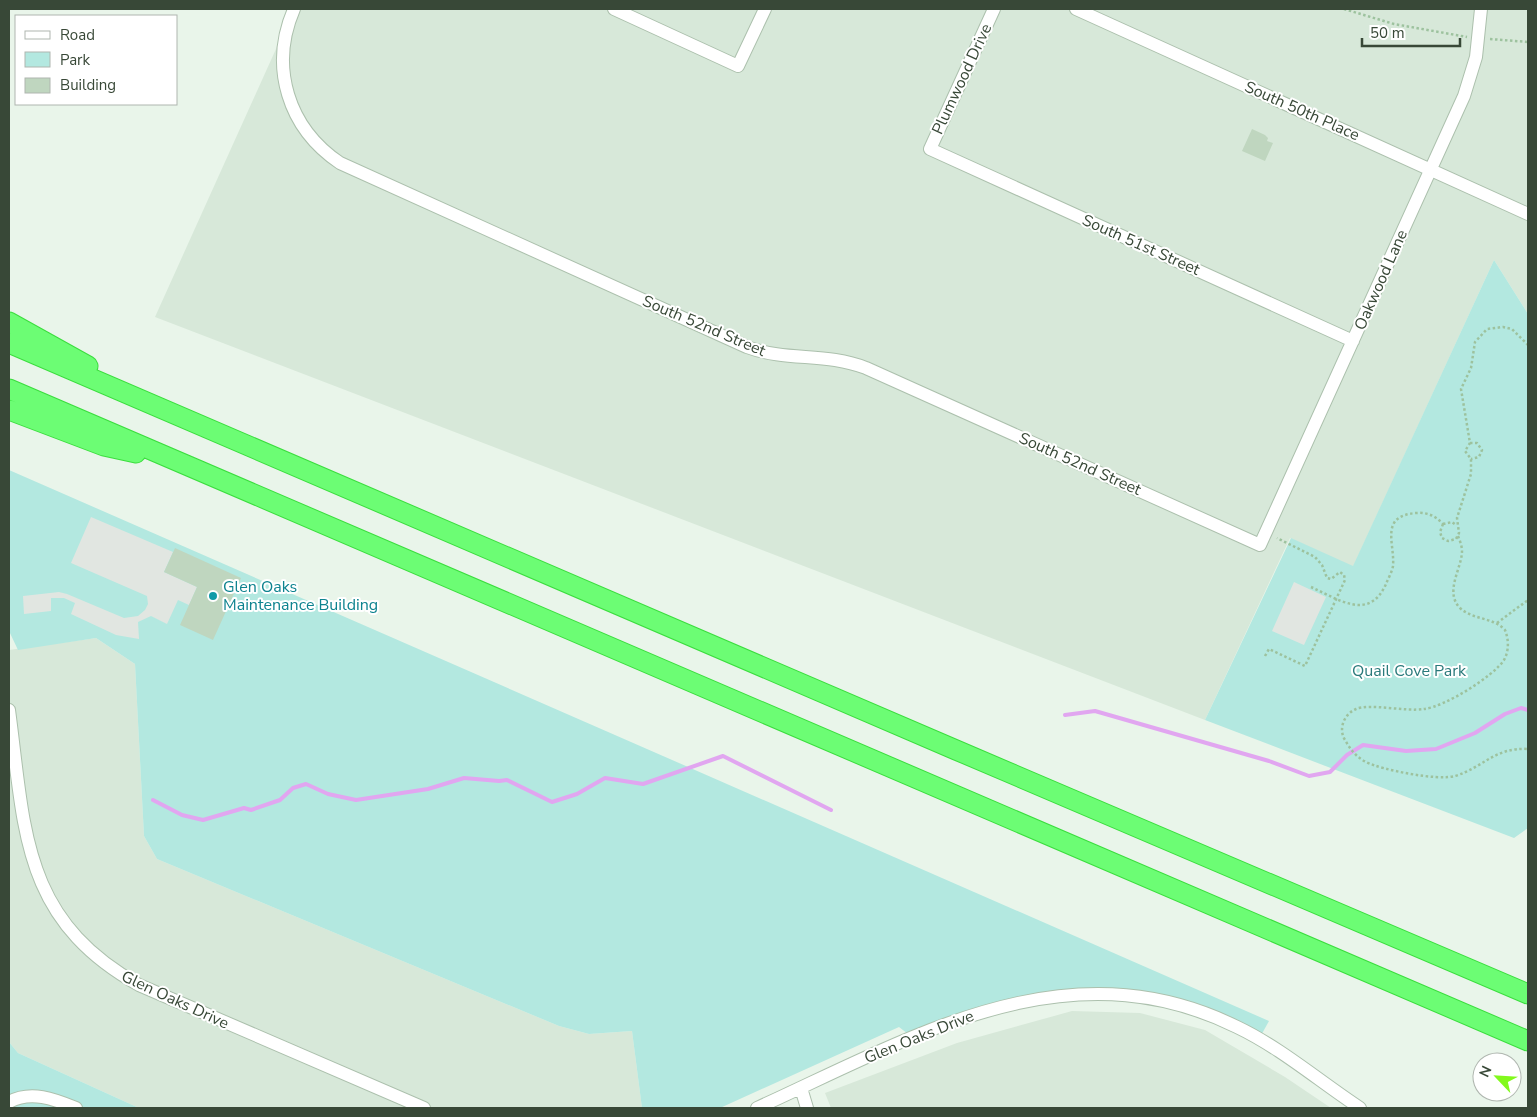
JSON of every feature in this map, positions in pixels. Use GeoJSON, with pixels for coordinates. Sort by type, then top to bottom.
{"type":"FeatureCollection","features":[{"type":"Feature","properties":{"kind":"highway"},"geometry":{"type":"LineString","coordinates":[[9,322],[185,419]]}},
{"type":"Feature","properties":{"kind":"highway"},"geometry":{"type":"LineString","coordinates":[[9,343],[1528,994]]}},
{"type":"Feature","properties":{"kind":"highway"},"geometry":{"type":"LineString","coordinates":[[9,389],[1528,1041]]}},
{"type":"Feature","properties":{"kind":"highway"},"geometry":{"type":"LineString","coordinates":[[9,410],[104,446],[172,460]]}},
{"type":"Feature","properties":{"kind":"street"},"geometry":{"type":"LineString","coordinates":[[614,9],[738,66],[765,9]]}},
{"type":"Feature","properties":{"kind":"street","name":"Plumwood Drive"},"geometry":{"type":"LineString","coordinates":[[930,149],[994,9]]}},
{"type":"Feature","properties":{"kind":"street","name":"South 50th Place"},"geometry":{"type":"LineString","coordinates":[[1076,9],[1528,214]]}},
{"type":"Feature","properties":{"kind":"street","name":"Oakwood Lane"},"geometry":{"type":"LineString","coordinates":[[1260,546],[1472,76],[1479,40],[1481,9]]}},
{"type":"Feature","properties":{"kind":"street","name":"South 52nd Street"},"geometry":{"type":"LineString","coordinates":[[293,10],[282,49],[282,69],[286,89],[301,125],[324,152],[340,163],[747,347],[784,357],[823,357],[849,361],[1260,546]]}},
{"type":"Feature","properties":{"kind":"street","name":"South 51st Street"},"geometry":{"type":"LineString","coordinates":[[930,149],[1353,341]]}},
{"type":"Feature","properties":{"kind":"street","name":"Glen Oaks Drive"},"geometry":{"type":"LineString","coordinates":[[9,710],[29,851],[47,898],[77,940],[116,972],[138,985],[424,1108]]}},
{"type":"Feature","properties":{"kind":"street","name":"Glen Oaks Drive"},"geometry":{"type":"LineString","coordinates":[[757,1108],[952,1020],[1025,1001],[1100,994],[1163,1000],[1236,1026],[1259,1039],[1360,1108]]}},
{"type":"Feature","properties":{"kind":"street"},"geometry":{"type":"LineString","coordinates":[[801,1088],[807,1108]]}},
{"type":"Feature","properties":{"kind":"street"},"geometry":{"type":"LineString","coordinates":[[9,1102],[30,1096],[47,1098],[76,1108]]}},
{"type":"Feature","properties":{"kind":"path"},"geometry":{"type":"LineString","coordinates":[[1344,9],[1394,24],[1467,37]]}},
{"type":"Feature","properties":{"kind":"path"},"geometry":{"type":"LineString","coordinates":[[1485,39],[1528,42]]}},
{"type":"Feature","properties":{"kind":"path"},"geometry":{"type":"LineString","coordinates":[[1528,345],[1512,329],[1503,327],[1487,329],[1475,342],[1471,368],[1461,389],[1470,443],[1465,451],[1471,459],[1471,474],[1456,525],[1462,550],[1455,578],[1457,604],[1462,610],[1497,623],[1505,630],[1508,645],[1503,661],[1458,697],[1442,705],[1412,711],[1364,707],[1354,710],[1346,716],[1341,735],[1347,745],[1365,762],[1424,777],[1454,776],[1498,752],[1528,749]]}},
{"type":"Feature","properties":{"kind":"path"},"geometry":{"type":"LineString","coordinates":[[1470,443],[1477,443],[1482,450],[1479,457],[1471,459]]}},
{"type":"Feature","properties":{"kind":"path"},"geometry":{"type":"LineString","coordinates":[[1311,587],[1349,604],[1361,606],[1379,598],[1393,569],[1391,527],[1402,516],[1415,513],[1429,514],[1443,524],[1452,522],[1456,525]]}},
{"type":"Feature","properties":{"kind":"path"},"geometry":{"type":"LineString","coordinates":[[1443,524],[1440,532],[1442,538],[1452,540],[1458,536]]}},
{"type":"Feature","properties":{"kind":"path"},"geometry":{"type":"LineString","coordinates":[[1265,656],[1269,649],[1305,666],[1345,580],[1344,575],[1340,572],[1331,579],[1327,578],[1322,565],[1315,557],[1276,537]]}},
{"type":"Feature","properties":{"kind":"path"},"geometry":{"type":"LineString","coordinates":[[1497,623],[1528,600]]}},
{"type":"Feature","properties":{"kind":"shaded area"},"geometry":{"type":"Polygon","coordinates":[[[294,9],[1528,9],[1528,314],[1494,260],[1353,567],[1290,538],[1205,720],[155,317],[294,9]]]}},
{"type":"Feature","properties":{"kind":"shaded area"},"geometry":{"type":"Polygon","coordinates":[[[91,517],[173,552],[164,572],[197,587],[189,605],[178,600],[167,624],[151,616],[138,622],[139,639],[116,635],[71,614],[75,603],[64,598],[51,598],[51,611],[24,614],[23,596],[59,592],[124,618],[138,616],[145,610],[148,604],[147,596],[71,563],[91,517]]]}},
{"type":"Feature","properties":{"kind":"shaded area"},"geometry":{"type":"Polygon","coordinates":[[[1294,582],[1326,597],[1304,645],[1272,631],[1294,582]]]}},
{"type":"Feature","properties":{"kind":"shaded area"},"geometry":{"type":"Polygon","coordinates":[[[96,638],[135,664],[144,836],[157,859],[559,1026],[589,1034],[632,1031],[642,1108],[139,1108],[18,1053],[9,1042],[9,650],[96,638]]]}},
{"type":"Feature","properties":{"kind":"shaded area"},"geometry":{"type":"Polygon","coordinates":[[[1072,1011],[1140,1013],[1205,1030],[1285,1077],[1331,1108],[831,1108],[825,1093],[957,1043],[1072,1011]]]}},
{"type":"Feature","properties":{"kind":"green space","name":"Quail Cove Park"},"geometry":{"type":"Polygon","coordinates":[[[1494,260],[1528,314],[1528,828],[1514,838],[1205,720],[1291,538],[1353,566],[1494,260]]]}},
{"type":"Feature","properties":{"kind":"green space"},"geometry":{"type":"Polygon","coordinates":[[[9,470],[1269,1021],[1259,1039],[1187,1007],[1062,996],[912,1037],[899,1027],[720,1108],[642,1108],[632,1031],[589,1034],[559,1026],[157,859],[144,836],[135,664],[96,638],[18,650],[9,631],[9,470]]]}},
{"type":"Feature","properties":{"kind":"green space"},"geometry":{"type":"Polygon","coordinates":[[[9,1042],[18,1053],[139,1108],[9,1108],[9,1042]]]}},
{"type":"Feature","properties":{"kind":"building"},"geometry":{"type":"Polygon","coordinates":[[[1252,129],[1265,135],[1268,138],[1267,141],[1273,143],[1265,161],[1242,151],[1252,129]]]}},
{"type":"Feature","properties":{"kind":"building","name":"Glen Oaks Maintenance Building"},"geometry":{"type":"Polygon","coordinates":[[[175,548],[241,578],[213,640],[180,625],[197,587],[164,572],[175,548]]]}},
{"type":"Feature","properties":{"kind":"waterway"},"geometry":{"type":"LineString","coordinates":[[1065,715],[1095,711],[1269,761],[1309,776],[1330,772],[1347,755],[1363,745],[1406,751],[1436,749],[1475,733],[1505,714],[1521,708],[1528,710]]}},
{"type":"Feature","properties":{"kind":"waterway"},"geometry":{"type":"LineString","coordinates":[[153,800],[182,815],[203,820],[244,808],[251,810],[280,800],[293,788],[306,784],[328,794],[356,800],[428,789],[464,778],[507,780],[552,802],[577,794],[605,778],[643,784],[723,756],[831,810]]}},
{"type":"Feature","properties":{"kind":"place","name":"Glen Oaks Maintenance Building"},"geometry":{"type":"Point","coordinates":[213,596]}}]}
